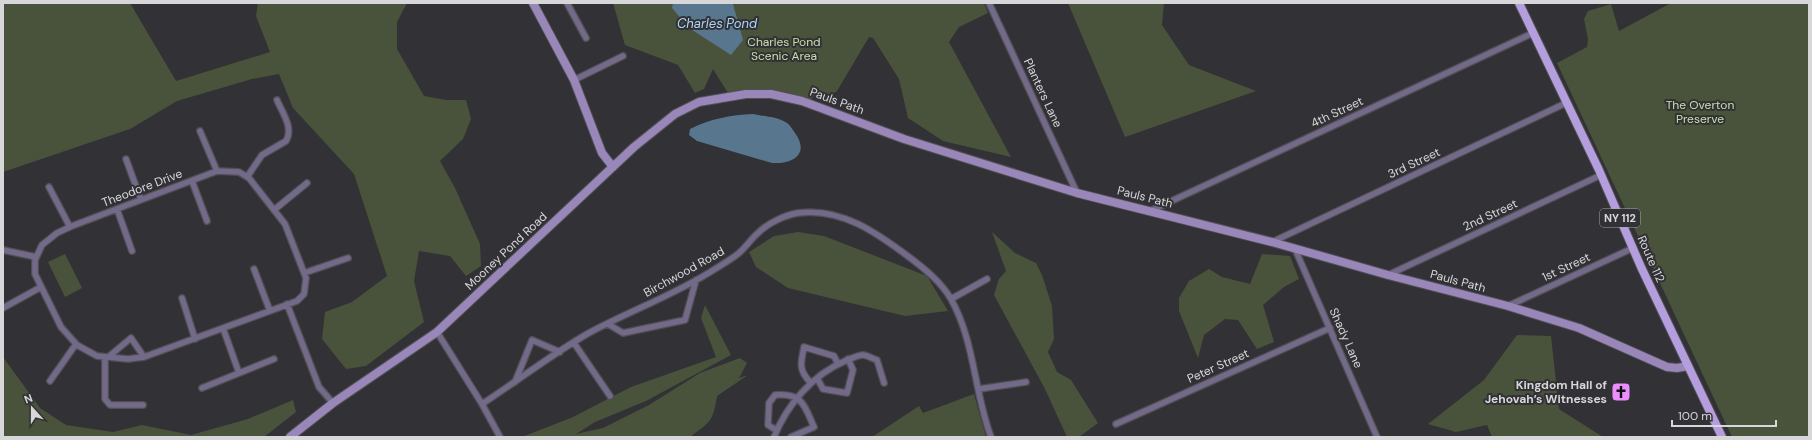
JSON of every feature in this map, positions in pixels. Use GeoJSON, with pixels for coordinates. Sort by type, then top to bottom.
{"type":"FeatureCollection","features":[{"type":"Feature","properties":{"kind":"main road","name":"Route 112"},"geometry":{"type":"LineString","coordinates":[[1519,3],[1601,175],[1633,248],[1722,437]]}},
{"type":"Feature","properties":{"kind":"street"},"geometry":{"type":"LineString","coordinates":[[533,3],[574,80],[602,153],[613,167]]}},
{"type":"Feature","properties":{"kind":"street"},"geometry":{"type":"LineString","coordinates":[[567,3],[586,38]]}},
{"type":"Feature","properties":{"kind":"street","name":"Planters Lane"},"geometry":{"type":"LineString","coordinates":[[988,3],[1077,193]]}},
{"type":"Feature","properties":{"kind":"street","name":"4th Street"},"geometry":{"type":"LineString","coordinates":[[1150,211],[1533,33]]}},
{"type":"Feature","properties":{"kind":"street"},"geometry":{"type":"LineString","coordinates":[[574,80],[623,56]]}},
{"type":"Feature","properties":{"kind":"street","name":"Pauls Path"},"geometry":{"type":"LineString","coordinates":[[613,167],[634,147],[675,114],[699,102],[746,94],[771,94],[802,101],[904,139],[1077,193],[1272,242],[1388,275],[1508,306],[1579,328],[1667,367],[1676,368],[1688,366]]}},
{"type":"Feature","properties":{"kind":"street"},"geometry":{"type":"LineString","coordinates":[[3,250],[36,257],[35,274],[61,327],[76,344],[96,356],[106,358],[128,360],[144,357],[297,301],[304,294],[306,285],[304,273],[288,229],[247,177],[262,155],[286,141],[288,138],[289,128],[277,100]]}},
{"type":"Feature","properties":{"kind":"street","name":"3rd Street"},"geometry":{"type":"LineString","coordinates":[[1272,242],[1566,103]]}},
{"type":"Feature","properties":{"kind":"street"},"geometry":{"type":"LineString","coordinates":[[200,131],[217,171]]}},
{"type":"Feature","properties":{"kind":"street"},"geometry":{"type":"LineString","coordinates":[[126,159],[141,200]]}},
{"type":"Feature","properties":{"kind":"street","name":"Mooney Pond Road"},"geometry":{"type":"LineString","coordinates":[[290,437],[333,403],[437,332],[613,167]]}},
{"type":"Feature","properties":{"kind":"street","name":"Theodore Drive"},"geometry":{"type":"LineString","coordinates":[[36,257],[42,245],[57,233],[192,180],[217,171],[239,172],[247,177]]}},
{"type":"Feature","properties":{"kind":"street","name":"2nd Street"},"geometry":{"type":"LineString","coordinates":[[1388,275],[1601,175]]}},
{"type":"Feature","properties":{"kind":"street"},"geometry":{"type":"LineString","coordinates":[[192,180],[207,221]]}},
{"type":"Feature","properties":{"kind":"street"},"geometry":{"type":"LineString","coordinates":[[274,210],[308,183]]}},
{"type":"Feature","properties":{"kind":"street"},"geometry":{"type":"LineString","coordinates":[[49,187],[70,227]]}},
{"type":"Feature","properties":{"kind":"street"},"geometry":{"type":"LineString","coordinates":[[117,209],[132,251]]}},
{"type":"Feature","properties":{"kind":"street","name":"Birchwood Road"},"geometry":{"type":"LineString","coordinates":[[482,404],[574,343],[608,324],[696,280],[739,253],[759,232],[777,220],[797,213],[816,213],[837,215],[856,223],[886,240],[927,270],[951,299],[966,337],[985,422],[991,437]]}},
{"type":"Feature","properties":{"kind":"street","name":"1st Street"},"geometry":{"type":"LineString","coordinates":[[1508,306],[1633,248]]}},
{"type":"Feature","properties":{"kind":"street","name":"Shady Lane"},"geometry":{"type":"LineString","coordinates":[[1295,249],[1377,437]]}},
{"type":"Feature","properties":{"kind":"street"},"geometry":{"type":"LineString","coordinates":[[304,273],[348,258]]}},
{"type":"Feature","properties":{"kind":"street"},"geometry":{"type":"LineString","coordinates":[[254,269],[270,311]]}},
{"type":"Feature","properties":{"kind":"street"},"geometry":{"type":"LineString","coordinates":[[608,324],[623,333],[685,320],[696,280]]}},
{"type":"Feature","properties":{"kind":"street"},"geometry":{"type":"LineString","coordinates":[[951,299],[987,280]]}},
{"type":"Feature","properties":{"kind":"street"},"geometry":{"type":"LineString","coordinates":[[3,308],[41,288]]}},
{"type":"Feature","properties":{"kind":"street"},"geometry":{"type":"LineString","coordinates":[[182,298],[195,339]]}},
{"type":"Feature","properties":{"kind":"street"},"geometry":{"type":"LineString","coordinates":[[287,304],[319,387],[333,403]]}},
{"type":"Feature","properties":{"kind":"street"},"geometry":{"type":"LineString","coordinates":[[223,328],[239,373]]}},
{"type":"Feature","properties":{"kind":"street","name":"Peter Street"},"geometry":{"type":"LineString","coordinates":[[1116,424],[1330,328]]}},
{"type":"Feature","properties":{"kind":"street"},"geometry":{"type":"LineString","coordinates":[[437,332],[482,404],[500,437]]}},
{"type":"Feature","properties":{"kind":"street"},"geometry":{"type":"LineString","coordinates":[[106,358],[131,338],[144,357]]}},
{"type":"Feature","properties":{"kind":"street"},"geometry":{"type":"LineString","coordinates":[[515,383],[532,340],[560,352]]}},
{"type":"Feature","properties":{"kind":"street"},"geometry":{"type":"LineString","coordinates":[[574,343],[610,396]]}},
{"type":"Feature","properties":{"kind":"street"},"geometry":{"type":"LineString","coordinates":[[50,381],[76,344]]}},
{"type":"Feature","properties":{"kind":"street"},"geometry":{"type":"LineString","coordinates":[[810,382],[804,375],[800,364],[804,347],[834,356],[838,364]]}},
{"type":"Feature","properties":{"kind":"street"},"geometry":{"type":"LineString","coordinates":[[791,437],[814,427],[804,403],[797,398],[790,394],[775,395],[768,403],[768,425],[776,435],[797,398],[810,382],[848,359],[862,355],[877,360],[884,383]]}},
{"type":"Feature","properties":{"kind":"street"},"geometry":{"type":"LineString","coordinates":[[106,358],[106,402],[110,405],[143,405]]}},
{"type":"Feature","properties":{"kind":"street"},"geometry":{"type":"LineString","coordinates":[[202,388],[274,359]]}},
{"type":"Feature","properties":{"kind":"street"},"geometry":{"type":"LineString","coordinates":[[817,378],[823,389],[847,393],[853,370],[848,359]]}},
{"type":"Feature","properties":{"kind":"street"},"geometry":{"type":"LineString","coordinates":[[978,389],[1026,382]]}},
{"type":"Feature","properties":{"kind":"green space"},"geometry":{"type":"Polygon","coordinates":[[[3,3],[130,3],[176,81],[270,52],[256,16],[258,3],[407,3],[397,22],[397,49],[424,96],[446,100],[466,100],[471,119],[463,139],[440,161],[455,188],[480,244],[481,266],[466,276],[450,256],[419,251],[414,281],[424,322],[366,366],[346,369],[322,339],[325,312],[352,302],[387,276],[354,174],[293,108],[279,74],[252,79],[177,101],[130,129],[3,172],[3,3]]]}},
{"type":"Feature","properties":{"kind":"green space","name":"Charles Pond Scenic Area"},"geometry":{"type":"Polygon","coordinates":[[[613,3],[984,3],[988,13],[959,27],[949,42],[1011,157],[943,141],[908,118],[899,79],[873,38],[869,37],[837,91],[826,99],[813,96],[810,103],[770,92],[728,93],[713,69],[704,89],[695,93],[678,65],[625,45],[613,3]]]}},
{"type":"Feature","properties":{"kind":"green space"},"geometry":{"type":"Polygon","coordinates":[[[1068,3],[1164,3],[1162,25],[1189,65],[1256,91],[1125,137],[1068,3]]]}},
{"type":"Feature","properties":{"kind":"green space","name":"The Overton Preserve"},"geometry":{"type":"Polygon","coordinates":[[[1671,3],[1809,3],[1809,437],[1732,437],[1557,63],[1587,47],[1588,39],[1584,19],[1588,11],[1611,4],[1619,31],[1671,3]]]}},
{"type":"Feature","properties":{"kind":"green space"},"geometry":{"type":"Polygon","coordinates":[[[798,232],[824,236],[927,276],[948,311],[905,316],[788,288],[756,267],[749,252],[774,236],[798,232]]]}},
{"type":"Feature","properties":{"kind":"green space"},"geometry":{"type":"Polygon","coordinates":[[[992,232],[1015,253],[1036,263],[1042,275],[1052,306],[1054,339],[1048,352],[1057,372],[1071,380],[1098,423],[1079,437],[1067,437],[1045,389],[994,295],[999,279],[1006,271],[992,232]]]}},
{"type":"Feature","properties":{"kind":"green space"},"geometry":{"type":"Polygon","coordinates":[[[65,254],[82,288],[65,297],[48,262],[65,254]]]}},
{"type":"Feature","properties":{"kind":"green space"},"geometry":{"type":"Polygon","coordinates":[[[1262,254],[1290,256],[1299,279],[1284,287],[1263,305],[1274,342],[1257,349],[1238,320],[1225,319],[1204,335],[1198,358],[1179,311],[1179,298],[1189,281],[1209,269],[1222,277],[1250,284],[1262,254]]]}},
{"type":"Feature","properties":{"kind":"green space"},"geometry":{"type":"Polygon","coordinates":[[[705,305],[731,355],[646,401],[595,422],[576,434],[603,428],[649,405],[700,373],[740,358],[747,363],[739,378],[748,375],[717,396],[710,421],[690,437],[522,437],[573,417],[631,387],[716,357],[701,318],[705,305]]]}},
{"type":"Feature","properties":{"kind":"green space"},"geometry":{"type":"Polygon","coordinates":[[[1517,335],[1551,336],[1559,409],[1603,437],[1492,437],[1487,425],[1456,432],[1428,424],[1484,380],[1517,335]]]}},
{"type":"Feature","properties":{"kind":"green space"},"geometry":{"type":"Polygon","coordinates":[[[3,357],[40,408],[66,425],[113,432],[142,425],[191,435],[248,419],[293,400],[296,412],[264,437],[3,437],[3,357]]]}},
{"type":"Feature","properties":{"kind":"green space"},"geometry":{"type":"Polygon","coordinates":[[[974,394],[986,437],[872,437],[919,406],[923,413],[974,394]]]}},
{"type":"Feature","properties":{"kind":"water","name":"Charles Pond"},"geometry":{"type":"Polygon","coordinates":[[[673,3],[733,4],[743,40],[731,55],[689,28],[672,8],[673,3]]]}},
{"type":"Feature","properties":{"kind":"water"},"geometry":{"type":"Polygon","coordinates":[[[753,114],[775,118],[788,124],[799,140],[801,147],[797,156],[787,162],[772,163],[697,141],[689,135],[690,129],[713,120],[736,115],[753,114]]]}},
{"type":"Feature","properties":{"kind":"place","name":"Kingdom Hall of Jehovah’s Witnesses"},"geometry":{"type":"Point","coordinates":[1621,392]}}]}
